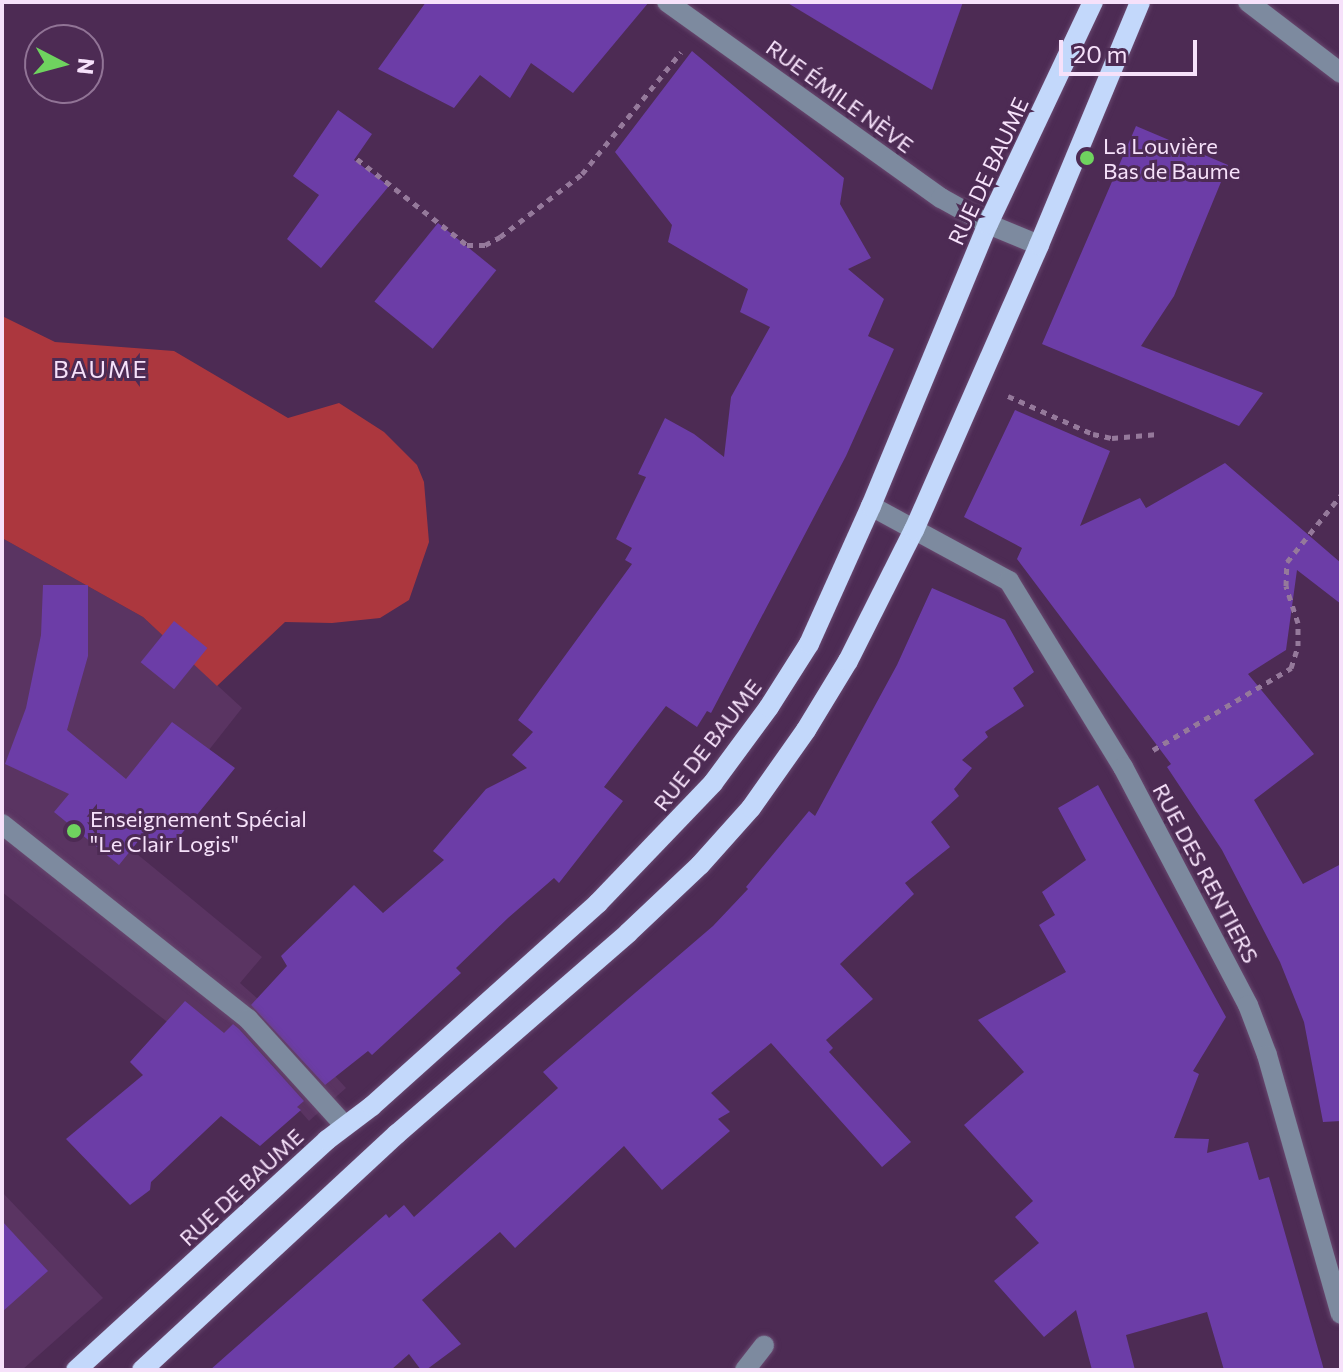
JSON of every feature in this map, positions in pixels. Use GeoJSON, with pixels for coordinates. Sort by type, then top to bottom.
{"type":"FeatureCollection","features":[{"type":"Feature","properties":{"kind":"main road","name":"RUE DE BAUME"},"geometry":{"type":"LineString","coordinates":[[76,1370],[345,1126],[598,903],[713,783],[769,707],[809,644],[871,506],[988,224],[1093,2]]}},
{"type":"Feature","properties":{"kind":"main road"},"geometry":{"type":"LineString","coordinates":[[142,1370],[397,1134],[700,865],[751,808],[806,730],[848,661],[914,530],[1039,245],[1140,2]]}},
{"type":"Feature","properties":{"kind":"street","name":"RUE ÉMILE NÈVE"},"geometry":{"type":"LineString","coordinates":[[667,2],[941,198],[988,224],[1039,245]]}},
{"type":"Feature","properties":{"kind":"street"},"geometry":{"type":"LineString","coordinates":[[1248,2],[1341,73]]}},
{"type":"Feature","properties":{"kind":"street","name":"RUE DES RENTIERS"},"geometry":{"type":"LineString","coordinates":[[871,506],[1009,581],[1123,767],[1248,1005],[1267,1055],[1341,1314]]}},
{"type":"Feature","properties":{"kind":"street"},"geometry":{"type":"LineString","coordinates":[[2,824],[248,1019],[345,1126]]}},
{"type":"Feature","properties":{"kind":"street"},"geometry":{"type":"LineString","coordinates":[[745,1370],[764,1346]]}},
{"type":"Feature","properties":{"kind":"path"},"geometry":{"type":"LineString","coordinates":[[357,159],[467,245],[485,245],[500,237],[582,174],[702,27]]}},
{"type":"Feature","properties":{"kind":"path"},"geometry":{"type":"LineString","coordinates":[[979,383],[1093,434],[1112,438],[1158,434]]}},
{"type":"Feature","properties":{"kind":"path"},"geometry":{"type":"LineString","coordinates":[[1123,767],[1291,668],[1298,646],[1298,623],[1286,586],[1287,562],[1341,495]]}},
{"type":"Feature","properties":{"kind":"shaded area"},"geometry":{"type":"Polygon","coordinates":[[[2,316],[55,342],[174,351],[288,418],[339,403],[384,432],[417,465],[424,482],[429,542],[409,600],[380,618],[332,623],[285,622],[217,686],[143,617],[2,538],[2,316]]]}},
{"type":"Feature","properties":{"kind":"shaded area","name":"Enseignement Spécial \"Le Clair Logis\""},"geometry":{"type":"Polygon","coordinates":[[[2,538],[143,617],[242,708],[131,849],[262,957],[240,983],[295,1032],[346,1088],[309,1121],[230,1032],[208,1054],[2,892],[2,538]]]}},
{"type":"Feature","properties":{"kind":"shaded area"},"geometry":{"type":"Polygon","coordinates":[[[2,1192],[103,1298],[22,1370],[2,1370],[2,1192]]]}},
{"type":"Feature","properties":{"kind":"building"},"geometry":{"type":"Polygon","coordinates":[[[426,2],[649,2],[573,93],[531,63],[510,98],[480,75],[454,108],[378,69],[426,2]]]}},
{"type":"Feature","properties":{"kind":"building"},"geometry":{"type":"Polygon","coordinates":[[[786,2],[963,2],[932,90],[786,2]]]}},
{"type":"Feature","properties":{"kind":"building"},"geometry":{"type":"Polygon","coordinates":[[[692,51],[844,178],[840,204],[871,258],[848,269],[884,299],[868,336],[894,349],[846,456],[711,713],[707,711],[697,727],[666,706],[604,787],[623,801],[559,883],[554,878],[508,918],[456,968],[461,973],[372,1055],[368,1051],[325,1085],[251,1005],[287,966],[281,956],[354,885],[383,913],[444,860],[433,851],[486,789],[527,768],[512,755],[533,732],[518,720],[632,564],[625,560],[632,548],[616,539],[646,477],[638,474],[665,418],[694,434],[724,457],[731,397],[770,327],[740,312],[748,289],[668,242],[672,225],[615,152],[692,51]]]}},
{"type":"Feature","properties":{"kind":"building"},"geometry":{"type":"Polygon","coordinates":[[[338,110],[372,134],[354,160],[389,186],[321,268],[287,239],[319,195],[293,176],[338,110]]]}},
{"type":"Feature","properties":{"kind":"building"},"geometry":{"type":"Polygon","coordinates":[[[1136,126],[1228,165],[1174,296],[1141,346],[1263,393],[1239,426],[1042,344],[1136,126]]]}},
{"type":"Feature","properties":{"kind":"building"},"geometry":{"type":"Polygon","coordinates":[[[438,223],[496,270],[433,349],[374,301],[438,223]]]}},
{"type":"Feature","properties":{"kind":"building"},"geometry":{"type":"Polygon","coordinates":[[[1015,410],[1110,451],[1080,526],[1140,498],[1146,508],[1225,463],[1341,563],[1341,604],[1297,570],[1286,650],[1248,674],[1314,754],[1254,800],[1303,884],[1341,864],[1341,1121],[1323,1122],[1304,1022],[1280,962],[1222,850],[1167,767],[1171,764],[1017,559],[1022,548],[964,517],[1015,410]]]}},
{"type":"Feature","properties":{"kind":"building"},"geometry":{"type":"Polygon","coordinates":[[[43,585],[88,585],[88,656],[67,730],[126,779],[172,722],[235,768],[166,853],[144,834],[119,865],[54,812],[69,794],[5,764],[26,708],[41,635],[43,585]]]}},
{"type":"Feature","properties":{"kind":"building"},"geometry":{"type":"Polygon","coordinates":[[[932,588],[1005,620],[1034,672],[1013,688],[1024,706],[985,732],[988,737],[962,760],[972,768],[954,789],[959,796],[931,822],[950,847],[905,883],[914,894],[840,964],[873,999],[826,1040],[833,1048],[829,1052],[911,1142],[882,1167],[771,1043],[711,1093],[730,1112],[718,1119],[730,1131],[662,1190],[624,1146],[515,1248],[500,1232],[422,1300],[461,1344],[426,1370],[421,1370],[409,1354],[391,1370],[210,1370],[386,1214],[389,1218],[404,1205],[414,1217],[558,1088],[543,1072],[713,926],[748,889],[746,887],[809,811],[815,816],[897,665],[932,588]]]}},
{"type":"Feature","properties":{"kind":"building"},"geometry":{"type":"Polygon","coordinates":[[[174,621],[207,648],[174,689],[141,662],[174,621]]]}},
{"type":"Feature","properties":{"kind":"building"},"geometry":{"type":"Polygon","coordinates":[[[1098,785],[1226,1017],[1193,1071],[1199,1074],[1174,1138],[1209,1139],[1207,1153],[1248,1142],[1259,1180],[1269,1177],[1324,1370],[1224,1370],[1207,1312],[1126,1335],[1135,1370],[1092,1370],[1076,1310],[1044,1337],[994,1281],[1039,1243],[1015,1217],[1033,1201],[964,1125],[1024,1072],[978,1020],[1066,972],[1039,925],[1055,915],[1042,892],[1086,860],[1058,808],[1098,785]]]}},
{"type":"Feature","properties":{"kind":"building"},"geometry":{"type":"Polygon","coordinates":[[[185,1001],[224,1033],[233,1024],[239,1029],[304,1101],[297,1107],[301,1110],[260,1146],[221,1116],[151,1182],[150,1190],[130,1205],[66,1139],[143,1075],[130,1062],[185,1001]]]}},
{"type":"Feature","properties":{"kind":"building"},"geometry":{"type":"Polygon","coordinates":[[[2,1221],[48,1271],[2,1312],[2,1221]]]}},
{"type":"Feature","properties":{"kind":"place","name":"La Louvière Bas de Baume"},"geometry":{"type":"Point","coordinates":[1087,158]}},
{"type":"Feature","properties":{"kind":"place","name":"Enseignement Spécial \"Le Clair Logis\""},"geometry":{"type":"Point","coordinates":[74,831]}},
{"type":"Feature","properties":{"kind":"district","name":"BAUME"},"geometry":{"type":"Point","coordinates":[101,369]}}]}
